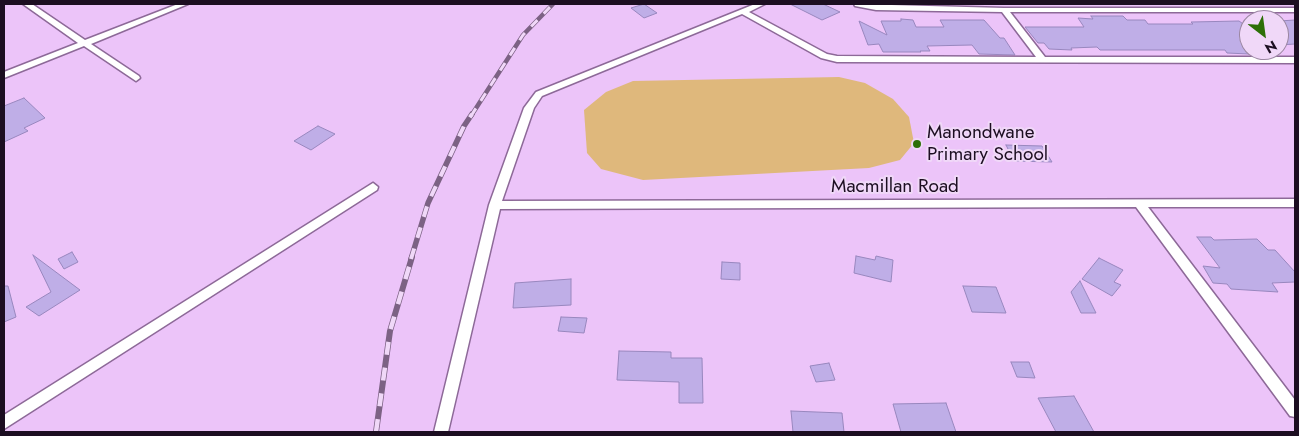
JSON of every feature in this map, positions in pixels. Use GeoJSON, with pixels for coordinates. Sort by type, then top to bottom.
{"type":"FeatureCollection","features":[{"type":"Feature","properties":{"kind":"street"},"geometry":{"type":"LineString","coordinates":[[27,4],[86,42],[136,78]]}},
{"type":"Feature","properties":{"kind":"street"},"geometry":{"type":"LineString","coordinates":[[4,75],[184,4]]}},
{"type":"Feature","properties":{"kind":"street"},"geometry":{"type":"LineString","coordinates":[[441,432],[495,205],[529,108],[540,94],[560,84],[761,4]]}},
{"type":"Feature","properties":{"kind":"street"},"geometry":{"type":"LineString","coordinates":[[858,4],[876,8],[1004,10],[1143,6],[1295,10]]}},
{"type":"Feature","properties":{"kind":"street"},"geometry":{"type":"LineString","coordinates":[[1004,10],[1043,60]]}},
{"type":"Feature","properties":{"kind":"street"},"geometry":{"type":"LineString","coordinates":[[742,11],[824,56],[837,59],[1295,60]]}},
{"type":"Feature","properties":{"kind":"street"},"geometry":{"type":"LineString","coordinates":[[4,423],[373,187]]}},
{"type":"Feature","properties":{"kind":"street"},"geometry":{"type":"LineString","coordinates":[[1140,204],[1295,411]]}},
{"type":"Feature","properties":{"kind":"street","name":"Macmillan Road"},"geometry":{"type":"LineString","coordinates":[[495,205],[1295,204]]}},
{"type":"Feature","properties":{"kind":"shaded area"},"geometry":{"type":"Polygon","coordinates":[[[839,77],[865,83],[893,99],[909,117],[914,143],[900,160],[869,168],[643,180],[601,169],[587,153],[584,110],[606,92],[633,81],[839,77]]]}},
{"type":"Feature","properties":{"kind":"building"},"geometry":{"type":"Polygon","coordinates":[[[644,4],[657,13],[644,18],[631,8],[644,4]]]}},
{"type":"Feature","properties":{"kind":"building"},"geometry":{"type":"Polygon","coordinates":[[[790,4],[823,4],[840,12],[822,20],[790,4]]]}},
{"type":"Feature","properties":{"kind":"building"},"geometry":{"type":"Polygon","coordinates":[[[1091,16],[1123,16],[1127,20],[1145,20],[1148,24],[1239,21],[1239,54],[1227,53],[1225,50],[1100,50],[1097,47],[1071,48],[1072,50],[1049,49],[1044,43],[1038,43],[1025,27],[1084,27],[1078,18],[1093,19],[1091,16]]]}},
{"type":"Feature","properties":{"kind":"building"},"geometry":{"type":"Polygon","coordinates":[[[901,19],[913,20],[916,27],[944,27],[940,20],[984,20],[1000,38],[1004,38],[1015,55],[979,54],[972,45],[927,46],[930,51],[921,52],[883,52],[879,44],[868,45],[859,21],[887,35],[881,21],[901,21],[901,19]]]}},
{"type":"Feature","properties":{"kind":"building"},"geometry":{"type":"Polygon","coordinates":[[[1289,20],[1295,20],[1295,44],[1289,44],[1289,20]]]}},
{"type":"Feature","properties":{"kind":"building"},"geometry":{"type":"Polygon","coordinates":[[[24,98],[45,118],[24,128],[28,131],[4,142],[4,106],[24,98]]]}},
{"type":"Feature","properties":{"kind":"building"},"geometry":{"type":"Polygon","coordinates":[[[318,126],[335,134],[311,150],[294,141],[318,126]]]}},
{"type":"Feature","properties":{"kind":"building"},"geometry":{"type":"Polygon","coordinates":[[[1006,145],[1042,146],[1052,162],[1014,161],[1006,145]]]}},
{"type":"Feature","properties":{"kind":"building"},"geometry":{"type":"Polygon","coordinates":[[[1197,237],[1211,237],[1214,240],[1257,239],[1268,250],[1275,250],[1295,272],[1295,282],[1272,283],[1278,292],[1231,289],[1227,284],[1213,283],[1203,266],[1220,268],[1197,237]]]}},
{"type":"Feature","properties":{"kind":"building"},"geometry":{"type":"Polygon","coordinates":[[[72,252],[78,262],[64,269],[58,259],[72,252]]]}},
{"type":"Feature","properties":{"kind":"building"},"geometry":{"type":"Polygon","coordinates":[[[33,255],[80,290],[39,316],[26,307],[51,292],[33,255]]]}},
{"type":"Feature","properties":{"kind":"building"},"geometry":{"type":"Polygon","coordinates":[[[856,256],[875,260],[876,256],[893,260],[891,282],[854,273],[856,256]]]}},
{"type":"Feature","properties":{"kind":"building"},"geometry":{"type":"Polygon","coordinates":[[[1099,258],[1123,270],[1114,282],[1121,285],[1112,296],[1082,279],[1099,258]]]}},
{"type":"Feature","properties":{"kind":"building"},"geometry":{"type":"Polygon","coordinates":[[[722,262],[740,263],[740,280],[721,279],[722,262]]]}},
{"type":"Feature","properties":{"kind":"building"},"geometry":{"type":"Polygon","coordinates":[[[571,279],[571,305],[513,308],[515,283],[571,279]]]}},
{"type":"Feature","properties":{"kind":"building"},"geometry":{"type":"Polygon","coordinates":[[[1080,281],[1096,313],[1081,313],[1071,292],[1080,281]]]}},
{"type":"Feature","properties":{"kind":"building"},"geometry":{"type":"Polygon","coordinates":[[[4,286],[8,286],[16,317],[4,322],[4,286]]]}},
{"type":"Feature","properties":{"kind":"building"},"geometry":{"type":"Polygon","coordinates":[[[963,286],[996,287],[1006,313],[972,312],[963,286]]]}},
{"type":"Feature","properties":{"kind":"building"},"geometry":{"type":"Polygon","coordinates":[[[561,317],[587,318],[584,333],[558,331],[561,317]]]}},
{"type":"Feature","properties":{"kind":"building"},"geometry":{"type":"Polygon","coordinates":[[[619,351],[671,352],[671,358],[702,358],[703,403],[679,403],[679,382],[617,380],[619,351]]]}},
{"type":"Feature","properties":{"kind":"building"},"geometry":{"type":"Polygon","coordinates":[[[1011,362],[1029,362],[1035,378],[1017,377],[1011,362]]]}},
{"type":"Feature","properties":{"kind":"building"},"geometry":{"type":"Polygon","coordinates":[[[829,363],[835,380],[816,382],[810,366],[829,363]]]}},
{"type":"Feature","properties":{"kind":"building"},"geometry":{"type":"Polygon","coordinates":[[[1074,396],[1094,432],[1056,432],[1038,398],[1074,396]]]}},
{"type":"Feature","properties":{"kind":"building"},"geometry":{"type":"Polygon","coordinates":[[[946,403],[956,432],[901,432],[893,404],[946,403]]]}},
{"type":"Feature","properties":{"kind":"building"},"geometry":{"type":"Polygon","coordinates":[[[791,411],[842,413],[844,432],[793,432],[791,411]]]}},
{"type":"Feature","properties":{"kind":"railway"},"geometry":{"type":"LineString","coordinates":[[471,116],[523,35],[553,4]]}},
{"type":"Feature","properties":{"kind":"railway"},"geometry":{"type":"LineString","coordinates":[[411,259],[428,203],[464,126],[472,114]]}},
{"type":"Feature","properties":{"kind":"railway"},"geometry":{"type":"LineString","coordinates":[[376,432],[390,331],[412,257]]}},
{"type":"Feature","properties":{"kind":"place","name":"Manondwane Primary School"},"geometry":{"type":"Point","coordinates":[917,144]}}]}
